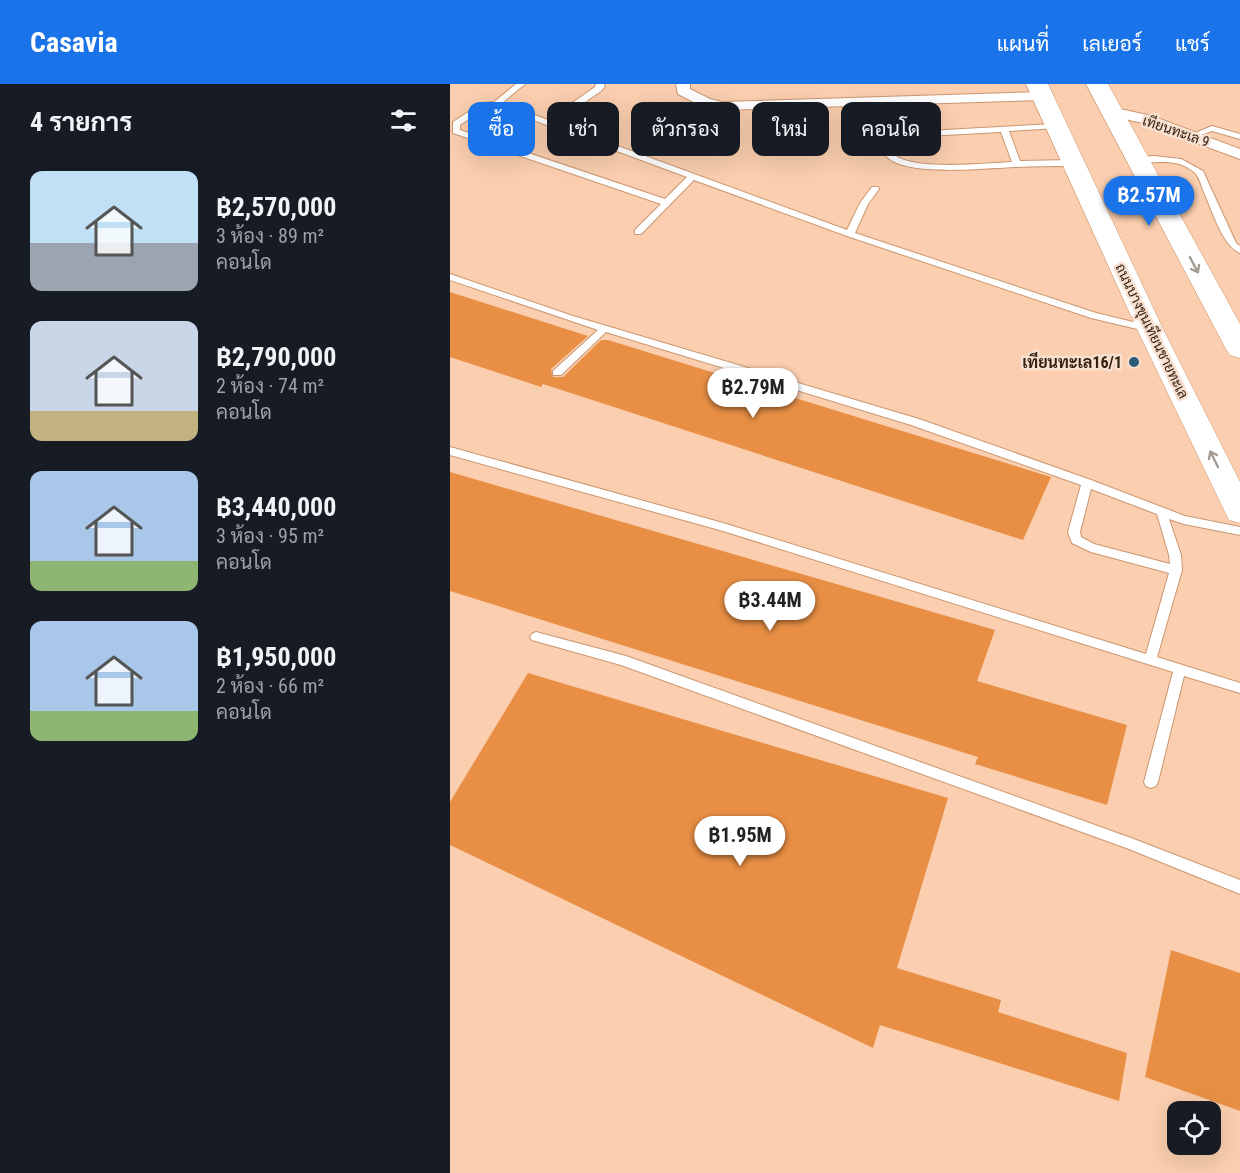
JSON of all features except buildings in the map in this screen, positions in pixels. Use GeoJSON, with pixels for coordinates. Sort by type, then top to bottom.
{"type":"FeatureCollection","features":[{"type":"Feature","properties":{"kind":"main road"},"geometry":{"type":"LineString","coordinates":[[1096,84],[1240,349]]}},
{"type":"Feature","properties":{"kind":"main road","name":"ถนนบางขุนเทียนชายทะเล"},"geometry":{"type":"LineString","coordinates":[[1040,90],[1150,329],[1240,512]]}},
{"type":"Feature","properties":{"kind":"street"},"geometry":{"type":"LineString","coordinates":[[683,84],[683,91],[706,103],[722,106],[1040,90]]}},
{"type":"Feature","properties":{"kind":"street","name":"เทียนทะเล 9"},"geometry":{"type":"LineString","coordinates":[[1112,112],[1147,119],[1240,154]]}},
{"type":"Feature","properties":{"kind":"lane"},"geometry":{"type":"LineString","coordinates":[[498,102],[521,84]]}},
{"type":"Feature","properties":{"kind":"lane"},"geometry":{"type":"LineString","coordinates":[[579,102],[598,89],[600,84]]}},
{"type":"Feature","properties":{"kind":"lane"},"geometry":{"type":"LineString","coordinates":[[468,116],[456,124],[456,131],[468,135]]}},
{"type":"Feature","properties":{"kind":"lane"},"geometry":{"type":"LineString","coordinates":[[941,133],[1055,126]]}},
{"type":"Feature","properties":{"kind":"lane"},"geometry":{"type":"LineString","coordinates":[[1192,136],[1212,128],[1240,138]]}},
{"type":"Feature","properties":{"kind":"lane"},"geometry":{"type":"LineString","coordinates":[[1004,129],[1017,164]]}},
{"type":"Feature","properties":{"kind":"lane"},"geometry":{"type":"LineString","coordinates":[[619,149],[850,234],[1094,316],[1150,329]]}},
{"type":"Feature","properties":{"kind":"lane"},"geometry":{"type":"LineString","coordinates":[[530,156],[667,202]]}},
{"type":"Feature","properties":{"kind":"lane"},"geometry":{"type":"LineString","coordinates":[[891,156],[904,165],[922,167],[1072,163]]}},
{"type":"Feature","properties":{"kind":"lane"},"geometry":{"type":"LineString","coordinates":[[1137,160],[1157,157],[1174,159],[1192,166],[1200,173],[1232,244],[1240,250]]}},
{"type":"Feature","properties":{"kind":"lane"},"geometry":{"type":"LineString","coordinates":[[638,232],[692,177]]}},
{"type":"Feature","properties":{"kind":"lane"},"geometry":{"type":"LineString","coordinates":[[850,234],[864,203],[875,189]]}},
{"type":"Feature","properties":{"kind":"lane"},"geometry":{"type":"LineString","coordinates":[[450,277],[604,328],[915,422],[1087,483],[1162,513],[1214,527],[1240,531]]}},
{"type":"Feature","properties":{"kind":"lane"},"geometry":{"type":"LineString","coordinates":[[557,373],[604,328]]}},
{"type":"Feature","properties":{"kind":"lane"},"geometry":{"type":"LineString","coordinates":[[450,451],[723,527],[1240,688]]}},
{"type":"Feature","properties":{"kind":"lane"},"geometry":{"type":"LineString","coordinates":[[1087,483],[1074,532],[1076,540],[1091,548],[1176,570]]}},
{"type":"Feature","properties":{"kind":"lane"},"geometry":{"type":"LineString","coordinates":[[1150,660],[1176,570],[1175,555],[1162,513]]}},
{"type":"Feature","properties":{"kind":"lane"},"geometry":{"type":"LineString","coordinates":[[536,636],[622,660],[1131,844],[1240,887]]}},
{"type":"Feature","properties":{"kind":"lane"},"geometry":{"type":"LineString","coordinates":[[1151,782],[1179,669]]}},
{"type":"Feature","properties":{"kind":"place","name":"เทียนทะเล16/1"},"geometry":{"type":"Point","coordinates":[1134,362]}}]}
